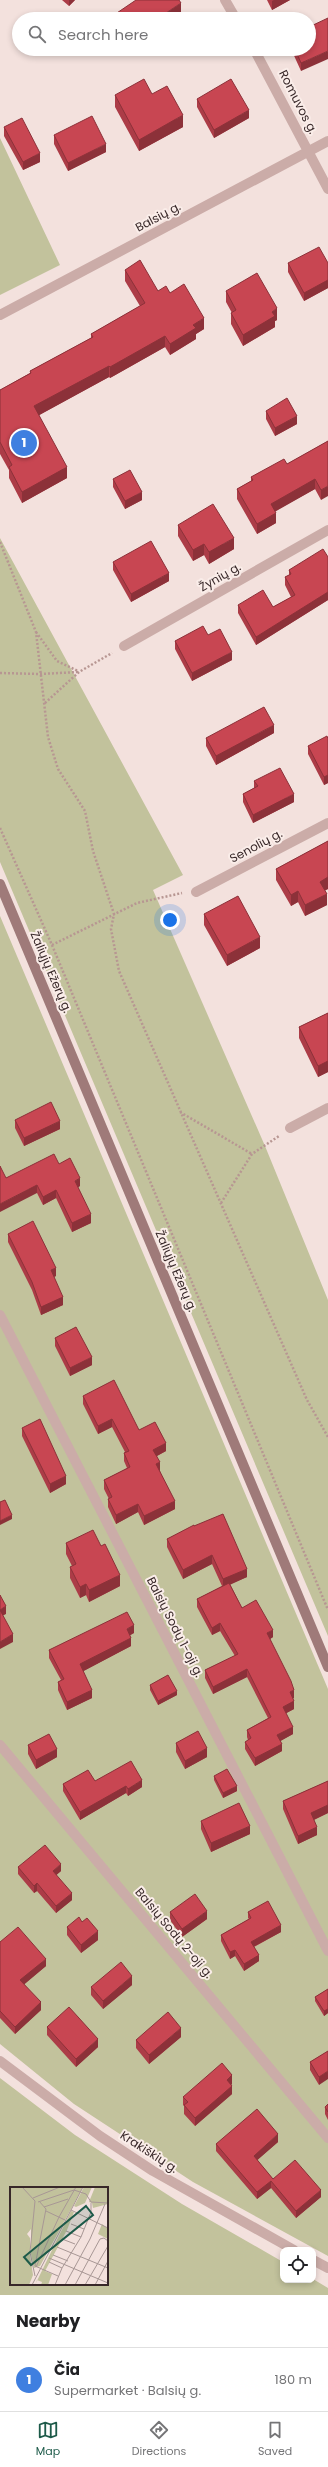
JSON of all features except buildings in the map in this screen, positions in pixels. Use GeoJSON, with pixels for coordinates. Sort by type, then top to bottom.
{"type":"FeatureCollection","features":[{"type":"Feature","properties":{"kind":"main road","name":"Žaliųjų Ežerų g."},"geometry":{"type":"LineString","coordinates":[[0,884],[328,1667]]}},
{"type":"Feature","properties":{"kind":"street"},"geometry":{"type":"LineString","coordinates":[[225,0],[232,12]]}},
{"type":"Feature","properties":{"kind":"street","name":"Romuvos g."},"geometry":{"type":"LineString","coordinates":[[258,56],[328,189]]}},
{"type":"Feature","properties":{"kind":"street","name":"Balsių g."},"geometry":{"type":"LineString","coordinates":[[0,315],[328,141]]}},
{"type":"Feature","properties":{"kind":"street","name":"Žynių g."},"geometry":{"type":"LineString","coordinates":[[124,646],[328,530]]}},
{"type":"Feature","properties":{"kind":"street","name":"Senolių g."},"geometry":{"type":"LineString","coordinates":[[196,892],[328,822]]}},
{"type":"Feature","properties":{"kind":"street"},"geometry":{"type":"LineString","coordinates":[[290,1128],[328,1108]]}},
{"type":"Feature","properties":{"kind":"street","name":"Balsių Sodų 1-oji g."},"geometry":{"type":"LineString","coordinates":[[0,1315],[328,1951]]}},
{"type":"Feature","properties":{"kind":"street","name":"Balsių Sodų 2-oji g."},"geometry":{"type":"LineString","coordinates":[[0,1745],[328,2138]]}},
{"type":"Feature","properties":{"kind":"street","name":"Krakiškių g."},"geometry":{"type":"LineString","coordinates":[[0,2061],[100,2136],[153,2172],[289,2247]]}},
{"type":"Feature","properties":{"kind":"street"},"geometry":{"type":"LineString","coordinates":[[316,2262],[328,2268]]}},
{"type":"Feature","properties":{"kind":"path"},"geometry":{"type":"LineString","coordinates":[[0,542],[36,632],[48,737],[58,769],[85,811],[93,852],[114,914],[111,929],[119,971],[306,1400],[328,1437]]}},
{"type":"Feature","properties":{"kind":"path"},"geometry":{"type":"LineString","coordinates":[[36,632],[58,661],[78,672]]}},
{"type":"Feature","properties":{"kind":"path"},"geometry":{"type":"LineString","coordinates":[[44,704],[78,672],[124,646]]}},
{"type":"Feature","properties":{"kind":"path"},"geometry":{"type":"LineString","coordinates":[[0,672],[41,674],[78,672]]}},
{"type":"Feature","properties":{"kind":"path"},"geometry":{"type":"LineString","coordinates":[[0,828],[52,945],[328,1610]]}},
{"type":"Feature","properties":{"kind":"path"},"geometry":{"type":"LineString","coordinates":[[52,945],[137,903],[173,893],[196,892]]}},
{"type":"Feature","properties":{"kind":"path"},"geometry":{"type":"LineString","coordinates":[[180,1112],[252,1154]]}},
{"type":"Feature","properties":{"kind":"path"},"geometry":{"type":"LineString","coordinates":[[220,1204],[252,1154],[290,1128]]}},
{"type":"Feature","properties":{"kind":"green space"},"geometry":{"type":"Polygon","coordinates":[[[0,138],[60,265],[0,295],[0,138]]]}},
{"type":"Feature","properties":{"kind":"green space"},"geometry":{"type":"Polygon","coordinates":[[[0,538],[183,875],[153,890],[265,1146],[328,1300],[328,1636],[0,862],[0,538]]]}},
{"type":"Feature","properties":{"kind":"green space"},"geometry":{"type":"Polygon","coordinates":[[[0,916],[328,1689],[328,2256],[316,2249],[316,2247],[312,2247],[193,2182],[74,2104],[0,2044],[0,916]]]}},
{"type":"Feature","properties":{"kind":"green space"},"geometry":{"type":"Polygon","coordinates":[[[0,2078],[75,2135],[182,2204],[280,2260],[280,2283],[316,2283],[316,2281],[328,2288],[328,2295],[0,2295],[0,2078]]]}},
{"type":"Feature","properties":{"kind":"place","name":"Čia"},"geometry":{"type":"Point","coordinates":[24,443]}}]}
